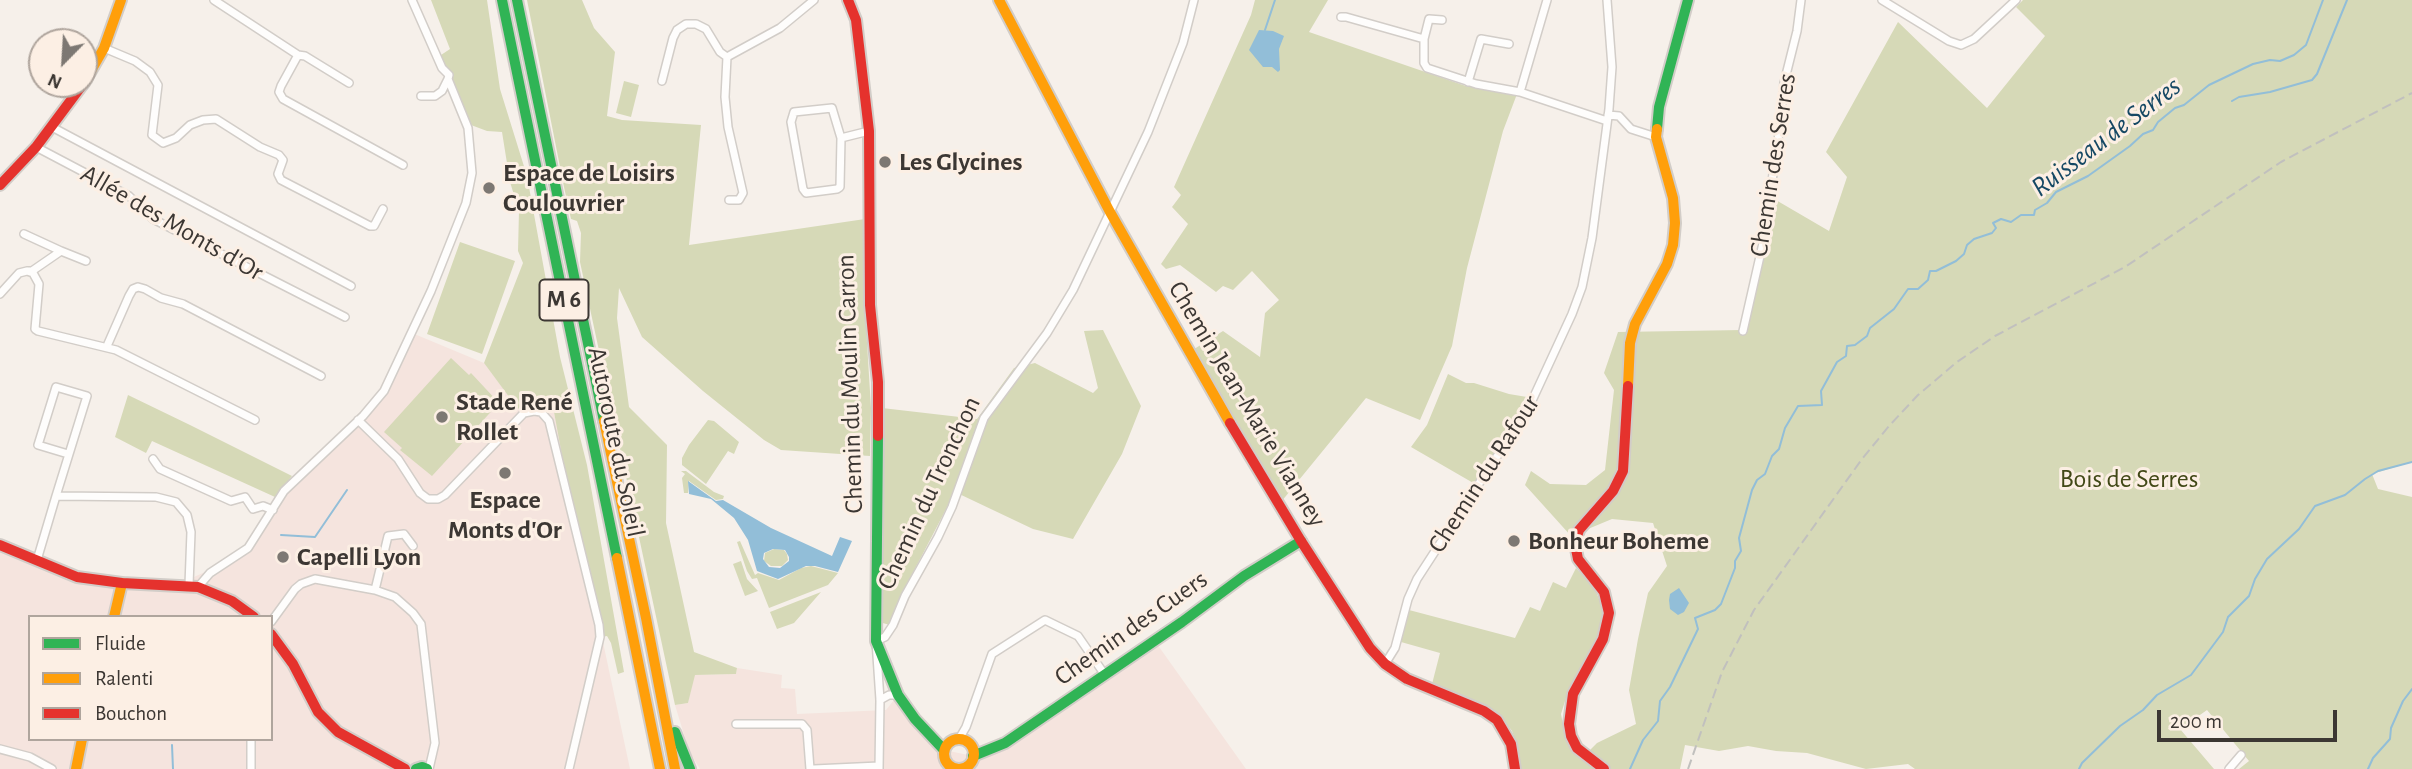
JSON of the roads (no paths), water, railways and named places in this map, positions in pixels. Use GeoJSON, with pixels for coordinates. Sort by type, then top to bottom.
{"type":"FeatureCollection","features":[{"type":"Feature","properties":{"kind":"main road"},"geometry":{"type":"LineString","coordinates":[[98,58],[121,0]]}},
{"type":"Feature","properties":{"kind":"main road","name":"Autoroute du Soleil"},"geometry":{"type":"LineString","coordinates":[[502,0],[660,769]]}},
{"type":"Feature","properties":{"kind":"main road","name":"Autoroute du Soleil"},"geometry":{"type":"LineString","coordinates":[[517,0],[675,769]]}},
{"type":"Feature","properties":{"kind":"main road","name":"Chemin du Moulin Carron"},"geometry":{"type":"LineString","coordinates":[[848,0],[856,20],[869,131],[870,304],[878,382],[876,640]]}},
{"type":"Feature","properties":{"kind":"main road","name":"Chemin Jean-Marie Vianney"},"geometry":{"type":"LineString","coordinates":[[999,0],[1110,212],[1206,385],[1370,648],[1385,664],[1407,679],[1484,711],[1497,720],[1511,744],[1515,769]]}},
{"type":"Feature","properties":{"kind":"main road"},"geometry":{"type":"LineString","coordinates":[[1604,769],[1586,757],[1574,742],[1569,724],[1569,712],[1576,687],[1607,630],[1609,613],[1608,600],[1578,559],[1575,544],[1579,530],[1613,491],[1621,476],[1625,454],[1630,343],[1635,324],[1667,264],[1673,245],[1673,198],[1656,137],[1659,107],[1688,0]]}},
{"type":"Feature","properties":{"kind":"main road"},"geometry":{"type":"LineString","coordinates":[[0,186],[36,148],[73,98]]}},
{"type":"Feature","properties":{"kind":"main road","name":"Chemin des Cuers"},"geometry":{"type":"LineString","coordinates":[[973,756],[1005,743],[1244,576],[1301,541]]}},
{"type":"Feature","properties":{"kind":"main road"},"geometry":{"type":"LineString","coordinates":[[0,545],[77,577],[122,583],[194,586],[232,601],[251,615]]}},
{"type":"Feature","properties":{"kind":"main road"},"geometry":{"type":"LineString","coordinates":[[114,615],[122,583]]}},
{"type":"Feature","properties":{"kind":"main road"},"geometry":{"type":"LineString","coordinates":[[646,618],[678,741],[690,769]]}},
{"type":"Feature","properties":{"kind":"main road"},"geometry":{"type":"LineString","coordinates":[[876,640],[898,695],[915,719],[930,733],[985,749]]}},
{"type":"Feature","properties":{"kind":"main road"},"geometry":{"type":"LineString","coordinates":[[633,643],[650,769]]}},
{"type":"Feature","properties":{"kind":"main road"},"geometry":{"type":"LineString","coordinates":[[275,646],[293,664],[318,712],[338,732],[405,769]]}},
{"type":"Feature","properties":{"kind":"main road"},"geometry":{"type":"LineString","coordinates":[[76,769],[82,741]]}},
{"type":"Feature","properties":{"kind":"main road"},"geometry":{"type":"LineString","coordinates":[[957,768],[973,756],[958,743]]}},
{"type":"Feature","properties":{"kind":"main road"},"geometry":{"type":"LineString","coordinates":[[957,768],[958,743]]}},
{"type":"Feature","properties":{"kind":"main road"},"geometry":{"type":"LineString","coordinates":[[388,760],[422,769]]}},
{"type":"Feature","properties":{"kind":"street"},"geometry":{"type":"LineString","coordinates":[[214,0],[298,55],[305,56],[349,83]]}},
{"type":"Feature","properties":{"kind":"street"},"geometry":{"type":"LineString","coordinates":[[194,586],[248,548],[289,486],[358,420],[384,391],[440,269],[468,194],[472,173],[470,137],[448,79],[449,75],[442,68],[412,0]]}},
{"type":"Feature","properties":{"kind":"street"},"geometry":{"type":"LineString","coordinates":[[727,57],[780,28],[814,0]]}},
{"type":"Feature","properties":{"kind":"street","name":"Chemin du Tronchon"},"geometry":{"type":"LineString","coordinates":[[876,640],[885,637],[893,625],[952,507],[984,418],[1059,315],[1147,132],[1178,56],[1194,0]]}},
{"type":"Feature","properties":{"kind":"street"},"geometry":{"type":"LineString","coordinates":[[1520,92],[1548,0]]}},
{"type":"Feature","properties":{"kind":"street","name":"Chemin du Rafour"},"geometry":{"type":"LineString","coordinates":[[1385,664],[1395,648],[1408,598],[1416,579],[1524,418],[1582,288],[1592,238],[1608,118],[1612,67],[1607,0]]}},
{"type":"Feature","properties":{"kind":"street","name":"Chemin des Serres"},"geometry":{"type":"LineString","coordinates":[[1743,331],[1763,243],[1784,83],[1797,31],[1801,0]]}},
{"type":"Feature","properties":{"kind":"street"},"geometry":{"type":"LineString","coordinates":[[1882,0],[1948,41],[1961,45],[1974,39],[2016,0]]}},
{"type":"Feature","properties":{"kind":"street"},"geometry":{"type":"LineString","coordinates":[[1341,17],[1424,39]]}},
{"type":"Feature","properties":{"kind":"street"},"geometry":{"type":"LineString","coordinates":[[1442,20],[1429,19],[1424,39],[1424,63],[1427,68],[1468,82],[1520,92],[1608,118],[1619,116],[1631,129],[1656,137]]}},
{"type":"Feature","properties":{"kind":"street"},"geometry":{"type":"LineString","coordinates":[[662,81],[673,38],[677,30],[686,24],[696,24],[706,29],[720,52],[727,57]]}},
{"type":"Feature","properties":{"kind":"street"},"geometry":{"type":"LineString","coordinates":[[1468,82],[1482,38],[1509,44]]}},
{"type":"Feature","properties":{"kind":"street"},"geometry":{"type":"LineString","coordinates":[[104,48],[135,61],[150,72],[158,85],[152,135],[163,143],[176,138],[190,125],[216,119],[260,147],[279,155],[283,160],[278,174],[281,180],[370,226],[374,226],[383,209]]}},
{"type":"Feature","properties":{"kind":"street"},"geometry":{"type":"LineString","coordinates":[[298,55],[281,86],[279,92],[283,99],[403,165]]}},
{"type":"Feature","properties":{"kind":"street"},"geometry":{"type":"LineString","coordinates":[[727,57],[725,97],[743,193],[739,200],[729,200]]}},
{"type":"Feature","properties":{"kind":"street"},"geometry":{"type":"LineString","coordinates":[[421,96],[435,96],[442,91],[448,79]]}},
{"type":"Feature","properties":{"kind":"street"},"geometry":{"type":"LineString","coordinates":[[832,107],[841,138],[840,187],[806,193],[790,122],[794,112],[832,107]]}},
{"type":"Feature","properties":{"kind":"street"},"geometry":{"type":"LineString","coordinates":[[52,127],[351,286]]}},
{"type":"Feature","properties":{"kind":"street"},"geometry":{"type":"LineString","coordinates":[[841,138],[869,131]]}},
{"type":"Feature","properties":{"kind":"street","name":"Allée des Monts d'Or"},"geometry":{"type":"LineString","coordinates":[[36,148],[129,196],[153,219],[345,317]]}},
{"type":"Feature","properties":{"kind":"street"},"geometry":{"type":"LineString","coordinates":[[24,234],[86,261]]}},
{"type":"Feature","properties":{"kind":"street"},"geometry":{"type":"LineString","coordinates":[[0,294],[19,273],[32,271],[61,251]]}},
{"type":"Feature","properties":{"kind":"street"},"geometry":{"type":"LineString","coordinates":[[27,271],[36,276],[39,284],[35,329],[107,346],[255,420]]}},
{"type":"Feature","properties":{"kind":"street"},"geometry":{"type":"LineString","coordinates":[[107,346],[129,296],[133,289],[138,287],[161,298],[183,304],[321,376]]}},
{"type":"Feature","properties":{"kind":"street"},"geometry":{"type":"LineString","coordinates":[[37,560],[87,396],[56,387],[38,445],[68,454]]}},
{"type":"Feature","properties":{"kind":"street"},"geometry":{"type":"LineString","coordinates":[[358,420],[398,460],[420,493],[428,499],[438,499],[445,495],[524,413],[541,412],[549,421],[600,638],[569,769]]}},
{"type":"Feature","properties":{"kind":"street"},"geometry":{"type":"LineString","coordinates":[[153,459],[160,469],[231,501],[245,497],[253,509],[263,506],[273,510]]}},
{"type":"Feature","properties":{"kind":"street"},"geometry":{"type":"LineString","coordinates":[[56,496],[156,497],[176,502],[187,515],[191,532],[194,586]]}},
{"type":"Feature","properties":{"kind":"street"},"geometry":{"type":"LineString","coordinates":[[375,590],[388,536],[404,534],[413,546]]}},
{"type":"Feature","properties":{"kind":"street"},"geometry":{"type":"LineString","coordinates":[[273,619],[295,589],[316,579],[375,590],[395,597],[413,613],[421,624],[435,743],[434,753],[422,769]]}},
{"type":"Feature","properties":{"kind":"street"},"geometry":{"type":"LineString","coordinates":[[958,743],[992,654],[1045,620],[1078,636],[1105,675]]}},
{"type":"Feature","properties":{"kind":"street"},"geometry":{"type":"LineString","coordinates":[[882,656],[893,625]]}},
{"type":"Feature","properties":{"kind":"street","name":"Chemin du Moulin Carron"},"geometry":{"type":"LineString","coordinates":[[876,640],[880,700],[879,768]]}},
{"type":"Feature","properties":{"kind":"street"},"geometry":{"type":"LineString","coordinates":[[880,700],[889,695],[898,695]]}},
{"type":"Feature","properties":{"kind":"street"},"geometry":{"type":"LineString","coordinates":[[736,724],[802,724],[807,730],[812,769],[879,768]]}},
{"type":"Feature","properties":{"kind":"street"},"geometry":{"type":"LineString","coordinates":[[251,741],[251,769]]}},
{"type":"Feature","properties":{"kind":"street"},"geometry":{"type":"LineString","coordinates":[[0,749],[30,757],[51,769]]}},
{"type":"Feature","properties":{"kind":"street"},"geometry":{"type":"LineString","coordinates":[[2229,769],[2241,755]]}},
{"type":"Feature","properties":{"kind":"water"},"geometry":{"type":"Polygon","coordinates":[[[1259,30],[1273,31],[1284,36],[1279,49],[1278,72],[1272,67],[1263,67],[1249,50],[1259,30]]]}},
{"type":"Feature","properties":{"kind":"water"},"geometry":{"type":"Polygon","coordinates":[[[688,481],[716,501],[723,500],[771,528],[832,556],[840,537],[852,541],[838,572],[806,566],[778,579],[757,571],[748,540],[734,518],[711,499],[689,494],[688,481]],[[773,549],[764,553],[763,559],[769,567],[780,568],[789,561],[785,550],[773,549]]]}},
{"type":"Feature","properties":{"kind":"water"},"geometry":{"type":"Polygon","coordinates":[[[1679,588],[1689,603],[1684,612],[1678,615],[1670,609],[1669,600],[1670,594],[1679,588]]]}},
{"type":"Feature","properties":{"kind":"waterway"},"geometry":{"type":"LineString","coordinates":[[1265,30],[1275,0]]}},
{"type":"Feature","properties":{"kind":"waterway","name":"Ruisseau de Serres"},"geometry":{"type":"LineString","coordinates":[[1630,769],[1643,740],[1658,721],[1660,701],[1670,687],[1698,629],[1695,618],[1715,610],[1721,604],[1741,551],[1739,538],[1757,480],[1765,474],[1772,456],[1779,449],[1785,428],[1798,406],[1822,405],[1821,391],[1837,362],[1846,356],[1847,346],[1855,345],[1867,336],[1870,328],[1894,309],[1908,289],[1918,289],[1928,280],[1930,271],[1936,271],[1956,261],[1974,239],[1992,233],[1996,228],[1993,223],[2001,219],[2011,222],[2021,215],[2034,215],[2035,210],[2047,203],[2056,192],[2088,176],[2143,134],[2153,130],[2158,122],[2175,108],[2184,105],[2209,85],[2253,64],[2280,61],[2294,55],[2306,45],[2323,0]]}},
{"type":"Feature","properties":{"kind":"waterway"},"geometry":{"type":"LineString","coordinates":[[2232,101],[2312,80],[2317,74],[2347,0]]}},
{"type":"Feature","properties":{"kind":"waterway"},"geometry":{"type":"LineString","coordinates":[[2079,769],[2120,726],[2143,710],[2157,695],[2191,675],[2223,632],[2228,617],[2249,596],[2267,559],[2299,529],[2315,506],[2345,495],[2378,471],[2412,462]]}},
{"type":"Feature","properties":{"kind":"waterway"},"geometry":{"type":"LineString","coordinates":[[281,535],[315,537],[347,490]]}},
{"type":"Feature","properties":{"kind":"waterway"},"geometry":{"type":"LineString","coordinates":[[2368,769],[2373,758],[2390,739],[2391,728],[2403,701],[2412,689]]}},
{"type":"Feature","properties":{"kind":"waterway"},"geometry":{"type":"LineString","coordinates":[[172,745],[173,769]]}},
{"type":"Feature","properties":{"kind":"railway"},"geometry":{"type":"LineString","coordinates":[[1688,769],[1722,672],[1754,610],[1862,459],[1918,395],[1957,362],[1995,336],[2125,267],[2281,162],[2412,93]]}},
{"type":"Feature","properties":{"kind":"place","name":"Les Glycines"},"geometry":{"type":"Point","coordinates":[885,162]}},
{"type":"Feature","properties":{"kind":"place","name":"Espace de Loisirs Coulouvrier"},"geometry":{"type":"Point","coordinates":[489,188]}},
{"type":"Feature","properties":{"kind":"place","name":"Stade René Rollet"},"geometry":{"type":"Point","coordinates":[442,417]}},
{"type":"Feature","properties":{"kind":"place","name":"Espace Monts d'Or"},"geometry":{"type":"Point","coordinates":[505,473]}},
{"type":"Feature","properties":{"kind":"place","name":"Bonheur Boheme"},"geometry":{"type":"Point","coordinates":[1514,541]}},
{"type":"Feature","properties":{"kind":"place","name":"Capelli Lyon"},"geometry":{"type":"Point","coordinates":[283,557]}},
{"type":"Feature","properties":{"kind":"park label","name":"Bois de Serres"},"geometry":{"type":"Point","coordinates":[2129,479]}}]}
